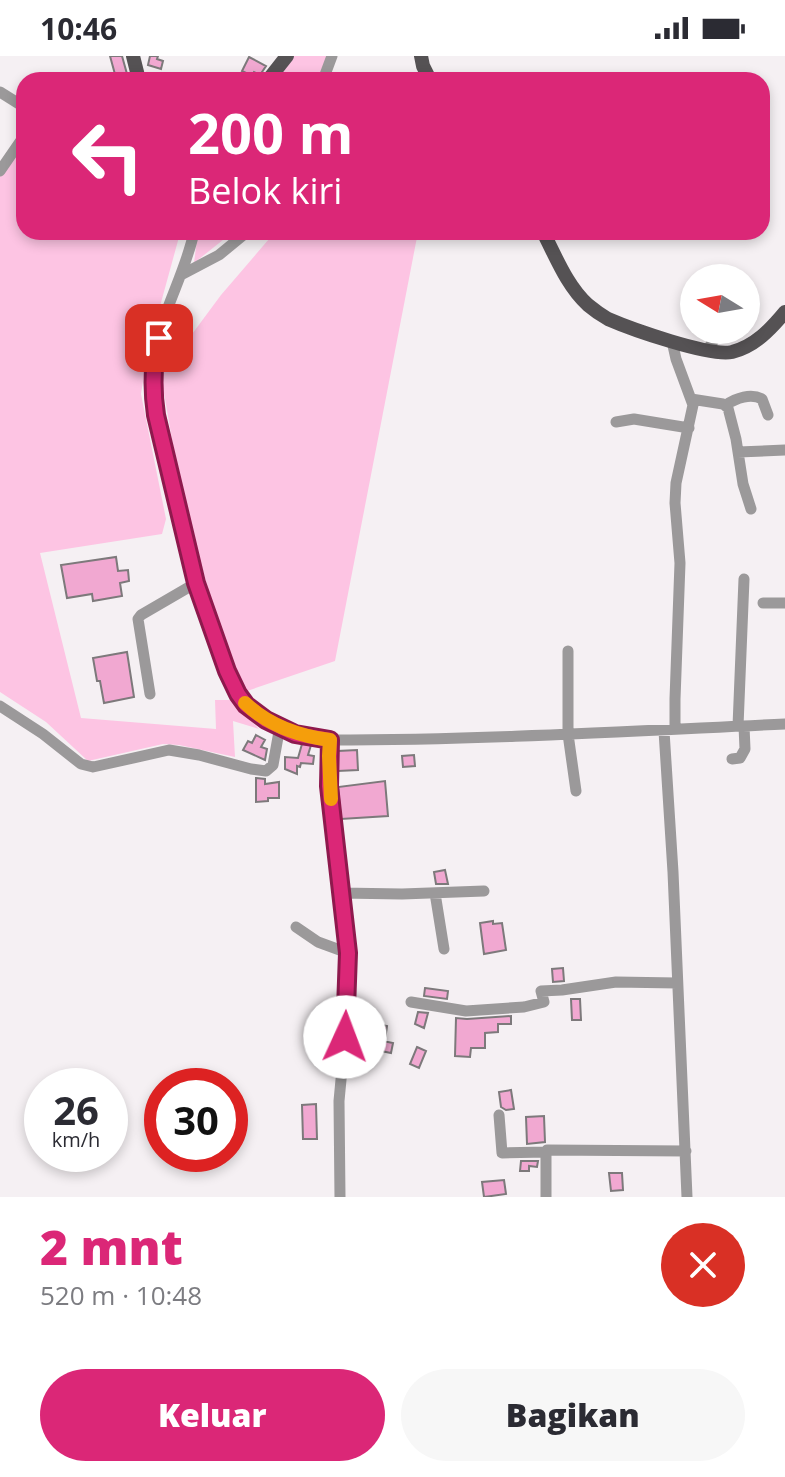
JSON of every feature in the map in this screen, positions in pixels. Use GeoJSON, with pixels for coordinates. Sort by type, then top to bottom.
{"type":"FeatureCollection","features":[{"type":"Feature","properties":{"kind":"main road"},"geometry":{"type":"LineString","coordinates":[[274,72],[287,56]]}},
{"type":"Feature","properties":{"kind":"main road"},"geometry":{"type":"LineString","coordinates":[[547,240],[565,274],[590,307],[617,322],[672,341],[724,353],[748,346],[785,312]]}},
{"type":"Feature","properties":{"kind":"street"},"geometry":{"type":"LineString","coordinates":[[0,171],[16,148]]}},
{"type":"Feature","properties":{"kind":"street"},"geometry":{"type":"LineString","coordinates":[[192,240],[163,319],[154,358],[152,387],[196,583],[227,671],[246,705],[266,720],[295,734],[330,740],[424,740],[785,724]]}},
{"type":"Feature","properties":{"kind":"street"},"geometry":{"type":"LineString","coordinates":[[181,275],[219,255],[237,240]]}},
{"type":"Feature","properties":{"kind":"street"},"geometry":{"type":"LineString","coordinates":[[672,341],[693,412],[676,483],[675,515],[680,563],[675,699],[670,730],[687,1197]]}},
{"type":"Feature","properties":{"kind":"street"},"geometry":{"type":"LineString","coordinates":[[707,351],[711,344]]}},
{"type":"Feature","properties":{"kind":"street"},"geometry":{"type":"LineString","coordinates":[[691,399],[726,405],[756,396],[762,399],[768,415]]}},
{"type":"Feature","properties":{"kind":"street"},"geometry":{"type":"LineString","coordinates":[[726,405],[751,509]]}},
{"type":"Feature","properties":{"kind":"street"},"geometry":{"type":"LineString","coordinates":[[616,422],[634,419],[689,428]]}},
{"type":"Feature","properties":{"kind":"street"},"geometry":{"type":"LineString","coordinates":[[738,452],[785,450]]}},
{"type":"Feature","properties":{"kind":"street"},"geometry":{"type":"LineString","coordinates":[[732,759],[740,758],[744,752],[741,726],[744,579]]}},
{"type":"Feature","properties":{"kind":"street"},"geometry":{"type":"LineString","coordinates":[[150,694],[138,619],[196,583]]}},
{"type":"Feature","properties":{"kind":"street"},"geometry":{"type":"LineString","coordinates":[[763,603],[785,603]]}},
{"type":"Feature","properties":{"kind":"street"},"geometry":{"type":"LineString","coordinates":[[568,651],[568,734],[576,791]]}},
{"type":"Feature","properties":{"kind":"street"},"geometry":{"type":"LineString","coordinates":[[0,706],[81,764],[93,767],[169,750],[266,771],[273,765],[280,726]]}},
{"type":"Feature","properties":{"kind":"street"},"geometry":{"type":"LineString","coordinates":[[330,740],[329,786],[348,953],[339,1101],[340,1197]]}},
{"type":"Feature","properties":{"kind":"street"},"geometry":{"type":"LineString","coordinates":[[341,893],[484,891]]}},
{"type":"Feature","properties":{"kind":"street"},"geometry":{"type":"LineString","coordinates":[[435,893],[444,949]]}},
{"type":"Feature","properties":{"kind":"street"},"geometry":{"type":"LineString","coordinates":[[296,927],[318,942],[348,953]]}},
{"type":"Feature","properties":{"kind":"street"},"geometry":{"type":"LineString","coordinates":[[411,1002],[466,1011],[524,1007],[544,1002],[541,991],[616,982],[677,983]]}},
{"type":"Feature","properties":{"kind":"street"},"geometry":{"type":"LineString","coordinates":[[499,1115],[502,1153],[546,1152],[551,1149],[686,1151]]}},
{"type":"Feature","properties":{"kind":"street"},"geometry":{"type":"LineString","coordinates":[[546,1152],[546,1197]]}},
{"type":"Feature","properties":{"kind":"shaded area"},"geometry":{"type":"Polygon","coordinates":[[[287,56],[327,56],[320,72],[274,72],[287,56]]]}},
{"type":"Feature","properties":{"kind":"shaded area"},"geometry":{"type":"Polygon","coordinates":[[[16,139],[16,240],[178,240],[148,350],[141,394],[166,519],[162,534],[40,553],[81,718],[216,729],[215,700],[231,700],[259,729],[233,721],[235,757],[163,744],[88,761],[46,722],[0,692],[0,162],[16,139]]]}},
{"type":"Feature","properties":{"kind":"shaded area"},"geometry":{"type":"Polygon","coordinates":[[[197,240],[223,240],[194,263],[197,240]]]}},
{"type":"Feature","properties":{"kind":"shaded area"},"geometry":{"type":"Polygon","coordinates":[[[268,240],[416,240],[335,661],[238,694],[182,497],[161,376],[221,295],[268,240]]]}},
{"type":"Feature","properties":{"kind":"building"},"geometry":{"type":"Polygon","coordinates":[[[110,56],[122,56],[126,72],[114,72],[110,56]]]}},
{"type":"Feature","properties":{"kind":"building"},"geometry":{"type":"Polygon","coordinates":[[[150,56],[158,56],[157,59],[163,61],[161,69],[148,65],[150,56]]]}},
{"type":"Feature","properties":{"kind":"building"},"geometry":{"type":"Polygon","coordinates":[[[249,57],[266,66],[262,72],[242,71],[249,57]]]}},
{"type":"Feature","properties":{"kind":"building"},"geometry":{"type":"Polygon","coordinates":[[[116,557],[118,571],[128,570],[129,581],[120,583],[122,596],[93,601],[92,594],[67,598],[61,565],[116,557]]]}},
{"type":"Feature","properties":{"kind":"building"},"geometry":{"type":"Polygon","coordinates":[[[127,652],[134,697],[104,703],[93,658],[127,652]]]}},
{"type":"Feature","properties":{"kind":"building"},"geometry":{"type":"Polygon","coordinates":[[[256,735],[265,740],[261,747],[267,749],[265,760],[243,750],[256,735]]]}},
{"type":"Feature","properties":{"kind":"building"},"geometry":{"type":"Polygon","coordinates":[[[302,744],[311,745],[308,755],[314,756],[313,764],[301,763],[300,767],[297,766],[297,774],[285,769],[285,757],[298,758],[302,744]]]}},
{"type":"Feature","properties":{"kind":"building"},"geometry":{"type":"Polygon","coordinates":[[[357,750],[358,770],[338,771],[338,751],[357,750]]]}},
{"type":"Feature","properties":{"kind":"building"},"geometry":{"type":"Polygon","coordinates":[[[414,755],[415,766],[403,767],[402,756],[414,755]]]}},
{"type":"Feature","properties":{"kind":"building"},"geometry":{"type":"Polygon","coordinates":[[[256,778],[265,779],[265,784],[279,782],[279,798],[256,802],[256,778]]]}},
{"type":"Feature","properties":{"kind":"building"},"geometry":{"type":"Polygon","coordinates":[[[385,781],[388,816],[341,819],[338,787],[385,781]]]}},
{"type":"Feature","properties":{"kind":"building"},"geometry":{"type":"Polygon","coordinates":[[[445,870],[448,884],[436,884],[434,872],[445,870]]]}},
{"type":"Feature","properties":{"kind":"building"},"geometry":{"type":"Polygon","coordinates":[[[493,921],[493,924],[502,923],[506,950],[484,954],[480,923],[493,921]]]}},
{"type":"Feature","properties":{"kind":"building"},"geometry":{"type":"Polygon","coordinates":[[[563,968],[564,981],[553,982],[552,969],[563,968]]]}},
{"type":"Feature","properties":{"kind":"building"},"geometry":{"type":"Polygon","coordinates":[[[425,988],[448,991],[447,999],[424,996],[425,988]]]}},
{"type":"Feature","properties":{"kind":"building"},"geometry":{"type":"Polygon","coordinates":[[[571,999],[580,999],[581,1020],[572,1020],[571,999]]]}},
{"type":"Feature","properties":{"kind":"building"},"geometry":{"type":"Polygon","coordinates":[[[418,1012],[428,1013],[424,1028],[415,1024],[418,1012]]]}},
{"type":"Feature","properties":{"kind":"building"},"geometry":{"type":"Polygon","coordinates":[[[511,1016],[511,1024],[498,1024],[498,1032],[485,1033],[485,1048],[471,1048],[470,1057],[455,1056],[456,1018],[511,1016]]]}},
{"type":"Feature","properties":{"kind":"building"},"geometry":{"type":"Polygon","coordinates":[[[377,1024],[387,1026],[385,1040],[375,1038],[377,1024]]]}},
{"type":"Feature","properties":{"kind":"building"},"geometry":{"type":"Polygon","coordinates":[[[378,1040],[393,1043],[391,1053],[376,1050],[378,1040]]]}},
{"type":"Feature","properties":{"kind":"building"},"geometry":{"type":"Polygon","coordinates":[[[417,1047],[426,1051],[419,1068],[410,1064],[417,1047]]]}},
{"type":"Feature","properties":{"kind":"building"},"geometry":{"type":"Polygon","coordinates":[[[511,1090],[514,1109],[506,1110],[501,1107],[499,1092],[511,1090]]]}},
{"type":"Feature","properties":{"kind":"building"},"geometry":{"type":"Polygon","coordinates":[[[316,1104],[317,1139],[303,1139],[302,1105],[316,1104]]]}},
{"type":"Feature","properties":{"kind":"building"},"geometry":{"type":"Polygon","coordinates":[[[544,1116],[545,1142],[527,1144],[526,1117],[544,1116]]]}},
{"type":"Feature","properties":{"kind":"building"},"geometry":{"type":"Polygon","coordinates":[[[521,1161],[538,1161],[537,1167],[529,1166],[529,1171],[520,1171],[521,1161]]]}},
{"type":"Feature","properties":{"kind":"building"},"geometry":{"type":"Polygon","coordinates":[[[609,1173],[622,1173],[623,1190],[611,1191],[609,1173]]]}},
{"type":"Feature","properties":{"kind":"building"},"geometry":{"type":"Polygon","coordinates":[[[504,1180],[506,1194],[484,1197],[482,1182],[504,1180]]]}},
{"type":"Feature","properties":{"kind":"slow traffic"},"geometry":{"type":"LineString","coordinates":[[245,703],[266,720],[295,734],[330,740],[331,799]]}},
{"type":"Feature","properties":{"kind":"route"},"geometry":{"type":"LineString","coordinates":[[159,338],[152,387],[156,415],[196,583],[227,671],[246,705],[266,720],[295,734],[330,740],[329,786],[348,953],[345,1037]]}}]}
